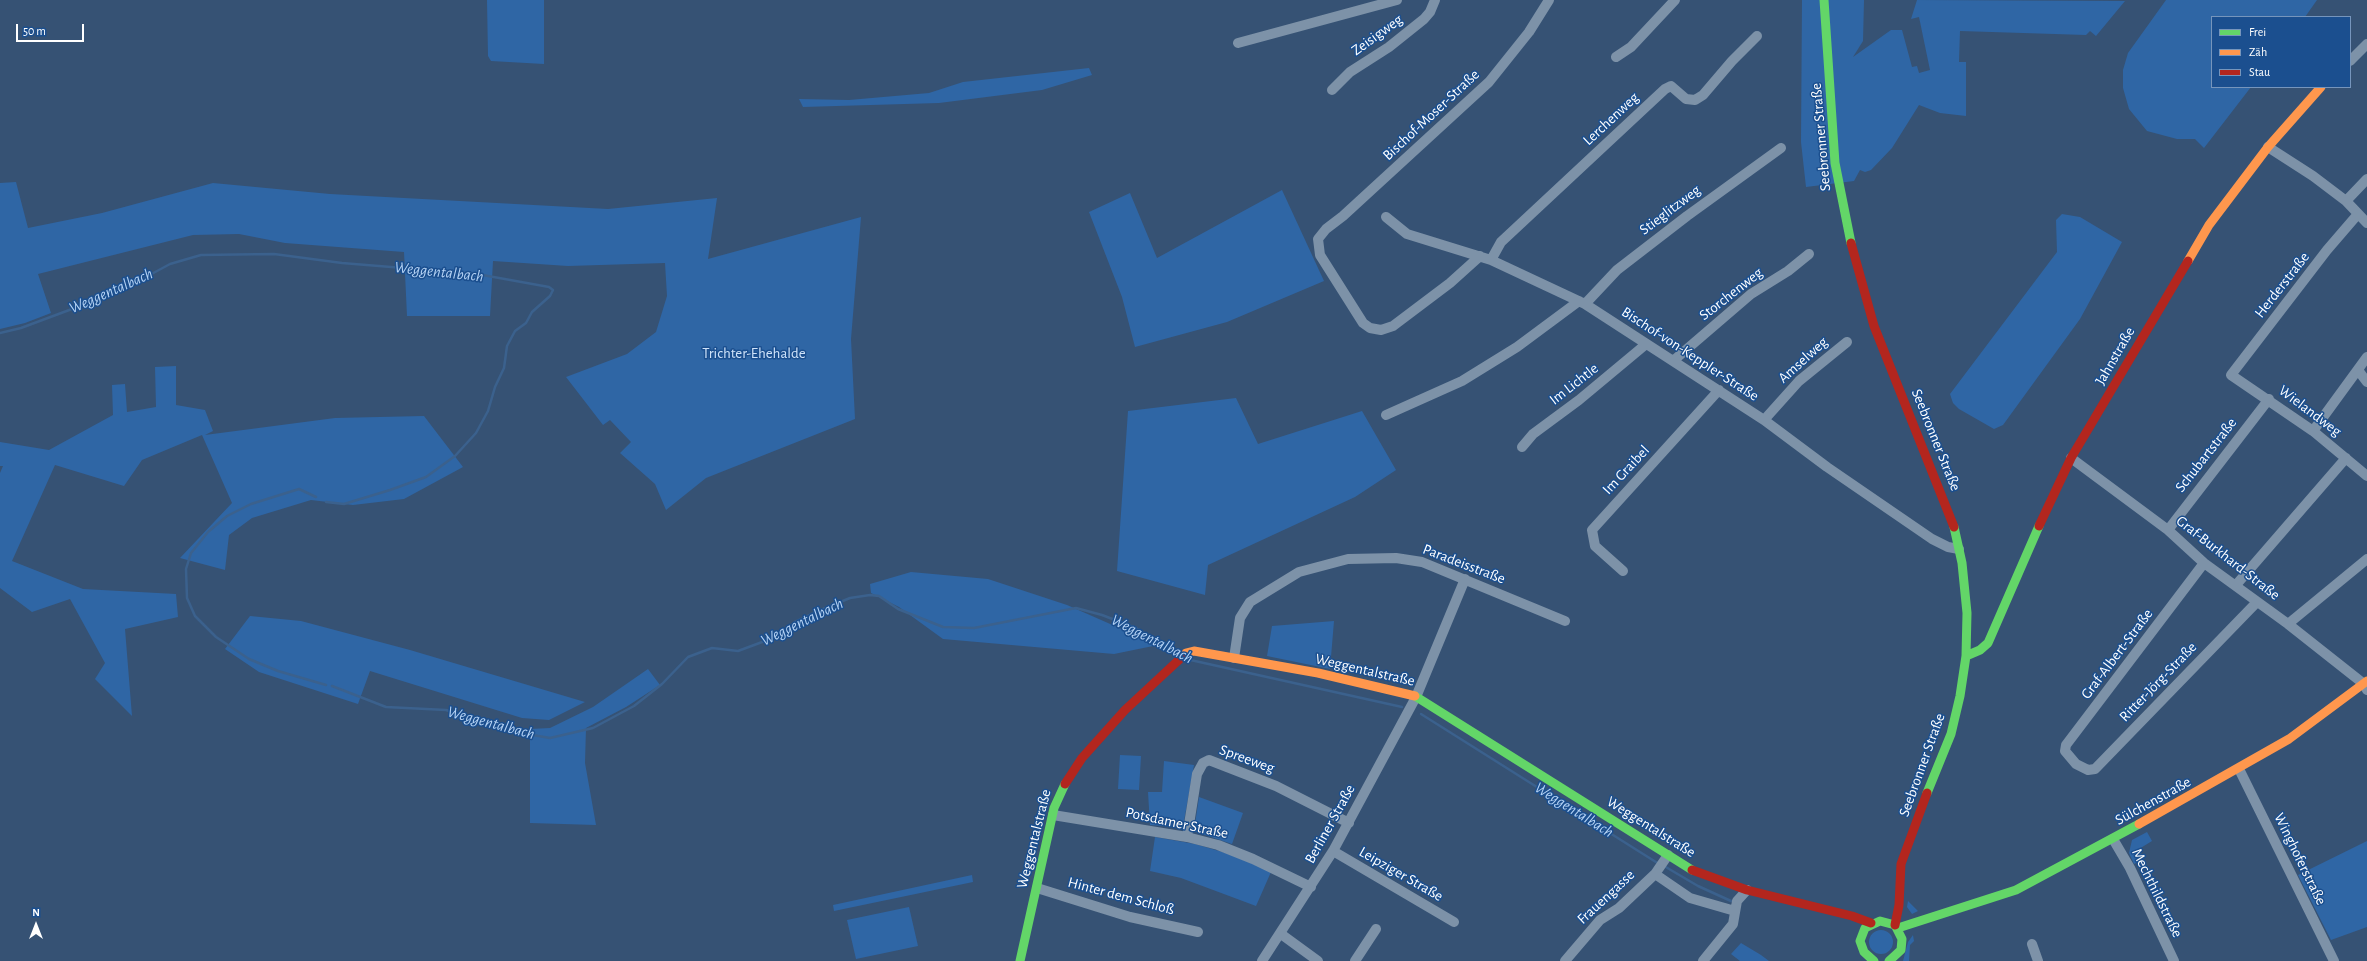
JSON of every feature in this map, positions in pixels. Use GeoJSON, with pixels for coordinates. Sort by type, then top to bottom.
{"type":"FeatureCollection","features":[{"type":"Feature","properties":{"kind":"street"},"geometry":{"type":"LineString","coordinates":[[1238,43],[1397,0]]}},
{"type":"Feature","properties":{"kind":"street","name":"Zeisigweg"},"geometry":{"type":"LineString","coordinates":[[1332,90],[1350,72],[1389,47],[1424,19],[1430,12],[1435,0]]}},
{"type":"Feature","properties":{"kind":"street","name":"Bischof-Moser-Straße"},"geometry":{"type":"LineString","coordinates":[[1480,256],[1450,283],[1393,326],[1381,330],[1370,328],[1363,322],[1320,255],[1318,239],[1326,229],[1348,212],[1489,82],[1529,32],[1549,0]]}},
{"type":"Feature","properties":{"kind":"street"},"geometry":{"type":"LineString","coordinates":[[1616,57],[1631,47],[1675,0]]}},
{"type":"Feature","properties":{"kind":"street","name":"Seebronner Straße"},"geometry":{"type":"LineString","coordinates":[[1824,0],[1836,163],[1850,239],[1874,326],[1946,501],[1959,549],[1967,613],[1966,656],[1960,696],[1951,734],[1905,849],[1898,887],[1890,910],[1884,921]]}},
{"type":"Feature","properties":{"kind":"street","name":"Lerchenweg"},"geometry":{"type":"LineString","coordinates":[[1491,260],[1501,242],[1665,89],[1671,86],[1686,99],[1696,100],[1703,95],[1732,61],[1757,36]]}},
{"type":"Feature","properties":{"kind":"street"},"geometry":{"type":"LineString","coordinates":[[2351,60],[2367,44]]}},
{"type":"Feature","properties":{"kind":"street","name":"Jahnstraße"},"geometry":{"type":"LineString","coordinates":[[1966,656],[1980,650],[1988,643],[2009,590],[2071,458],[2209,225],[2268,147],[2321,88]]}},
{"type":"Feature","properties":{"kind":"street"},"geometry":{"type":"LineString","coordinates":[[2268,147],[2313,176],[2346,201],[2367,222]]}},
{"type":"Feature","properties":{"kind":"street","name":"Stieglitzweg"},"geometry":{"type":"LineString","coordinates":[[1386,415],[1462,381],[1582,303],[1617,270],[1687,216],[1781,148]]}},
{"type":"Feature","properties":{"kind":"street"},"geometry":{"type":"LineString","coordinates":[[2346,201],[2367,179]]}},
{"type":"Feature","properties":{"kind":"street","name":"Herderstraße"},"geometry":{"type":"LineString","coordinates":[[2231,375],[2327,250],[2358,214]]}},
{"type":"Feature","properties":{"kind":"street","name":"Bischof-von-Keppler-Straße"},"geometry":{"type":"LineString","coordinates":[[1386,216],[1407,234],[1491,260],[1582,303],[1645,345],[1673,360],[1764,420],[1920,531],[1948,547],[1959,549]]}},
{"type":"Feature","properties":{"kind":"street","name":"Storchenweg"},"geometry":{"type":"LineString","coordinates":[[1673,360],[1751,294],[1788,271],[1809,254]]}},
{"type":"Feature","properties":{"kind":"street","name":"Amselweg"},"geometry":{"type":"LineString","coordinates":[[1764,420],[1799,381],[1847,342]]}},
{"type":"Feature","properties":{"kind":"street","name":"Im Lichtle"},"geometry":{"type":"LineString","coordinates":[[1522,447],[1533,434],[1579,400],[1645,345]]}},
{"type":"Feature","properties":{"kind":"street"},"geometry":{"type":"LineString","coordinates":[[2314,431],[2367,358]]}},
{"type":"Feature","properties":{"kind":"street"},"geometry":{"type":"LineString","coordinates":[[2358,370],[2367,382]]}},
{"type":"Feature","properties":{"kind":"street","name":"Wielandweg"},"geometry":{"type":"LineString","coordinates":[[2231,375],[2269,399],[2314,431],[2367,476]]}},
{"type":"Feature","properties":{"kind":"street","name":"Im Graibel"},"geometry":{"type":"LineString","coordinates":[[1623,571],[1595,546],[1592,530],[1718,390]]}},
{"type":"Feature","properties":{"kind":"street","name":"Schubartstraße"},"geometry":{"type":"LineString","coordinates":[[2168,530],[2269,399]]}},
{"type":"Feature","properties":{"kind":"street","name":"Graf-Burkhard-Straße"},"geometry":{"type":"LineString","coordinates":[[2071,458],[2168,530],[2204,563],[2288,624],[2366,685]]}},
{"type":"Feature","properties":{"kind":"street"},"geometry":{"type":"LineString","coordinates":[[2236,585],[2346,458]]}},
{"type":"Feature","properties":{"kind":"street","name":"Paradeisstraße"},"geometry":{"type":"LineString","coordinates":[[1234,658],[1240,618],[1245,606],[1299,572],[1348,559],[1396,558],[1422,562],[1565,621]]}},
{"type":"Feature","properties":{"kind":"street"},"geometry":{"type":"LineString","coordinates":[[2288,624],[2367,559]]}},
{"type":"Feature","properties":{"kind":"street","name":"Graf-Albert-Straße"},"geometry":{"type":"LineString","coordinates":[[2076,764],[2065,751],[2066,745],[2204,563]]}},
{"type":"Feature","properties":{"kind":"street","name":"Berliner Straße"},"geometry":{"type":"LineString","coordinates":[[1262,961],[1311,887],[1349,823],[1416,697],[1465,579]]}},
{"type":"Feature","properties":{"kind":"street","name":"Ritter-Jörg-Straße"},"geometry":{"type":"LineString","coordinates":[[2076,764],[2088,770],[2095,768],[2257,602]]}},
{"type":"Feature","properties":{"kind":"street","name":"Weggentalstraße"},"geometry":{"type":"LineString","coordinates":[[1020,961],[1053,815],[1064,785],[1082,758],[1125,710],[1183,656],[1194,651],[1325,675],[1402,692],[1416,697],[1666,858],[1692,870],[1747,890],[1846,914],[1871,923]]}},
{"type":"Feature","properties":{"kind":"street","name":"Sülchenstraße"},"geometry":{"type":"LineString","coordinates":[[1896,927],[2016,890],[2113,839],[2239,769],[2289,739],[2366,685]]}},
{"type":"Feature","properties":{"kind":"street","name":"Spreeweg"},"geometry":{"type":"LineString","coordinates":[[1187,837],[1197,774],[1203,763],[1209,760],[1276,786],[1349,823]]}},
{"type":"Feature","properties":{"kind":"street","name":"Winghoferstraße"},"geometry":{"type":"LineString","coordinates":[[2239,769],[2334,961]]}},
{"type":"Feature","properties":{"kind":"street","name":"Potsdamer Straße"},"geometry":{"type":"LineString","coordinates":[[1053,815],[1187,837],[1236,852],[1311,887]]}},
{"type":"Feature","properties":{"kind":"street","name":"Mechthildstraße"},"geometry":{"type":"LineString","coordinates":[[2113,839],[2130,868],[2174,961]]}},
{"type":"Feature","properties":{"kind":"street","name":"Leipziger Straße"},"geometry":{"type":"LineString","coordinates":[[1332,851],[1454,922]]}},
{"type":"Feature","properties":{"kind":"street","name":"Frauengasse"},"geometry":{"type":"LineString","coordinates":[[1565,961],[1600,920],[1619,908],[1657,872],[1666,858]]}},
{"type":"Feature","properties":{"kind":"street"},"geometry":{"type":"LineString","coordinates":[[1657,872],[1690,898],[1735,911]]}},
{"type":"Feature","properties":{"kind":"street","name":"Seebronner Straße"},"geometry":{"type":"LineString","coordinates":[[1896,927],[1899,905],[1898,887]]}},
{"type":"Feature","properties":{"kind":"street","name":"Hinter dem Schloß"},"geometry":{"type":"LineString","coordinates":[[1037,888],[1130,917],[1198,932]]}},
{"type":"Feature","properties":{"kind":"street"},"geometry":{"type":"LineString","coordinates":[[1702,961],[1733,924],[1737,901],[1747,890]]}},
{"type":"Feature","properties":{"kind":"street"},"geometry":{"type":"LineString","coordinates":[[1846,914],[1857,926],[1862,935]]}},
{"type":"Feature","properties":{"kind":"street","name":"Sülchenstraße"},"geometry":{"type":"LineString","coordinates":[[1902,939],[1936,915]]}},
{"type":"Feature","properties":{"kind":"street"},"geometry":{"type":"LineString","coordinates":[[1870,960],[1861,947],[1862,935],[1871,923],[1884,921],[1896,927],[1902,939],[1898,958],[1889,961]]}},
{"type":"Feature","properties":{"kind":"street"},"geometry":{"type":"LineString","coordinates":[[1355,961],[1376,929]]}},
{"type":"Feature","properties":{"kind":"street"},"geometry":{"type":"LineString","coordinates":[[1281,934],[1318,961]]}},
{"type":"Feature","properties":{"kind":"street"},"geometry":{"type":"LineString","coordinates":[[2032,944],[2038,961]]}},
{"type":"Feature","properties":{"kind":"green space"},"geometry":{"type":"Polygon","coordinates":[[[487,0],[544,0],[544,64],[491,61],[488,56],[487,0]]]}},
{"type":"Feature","properties":{"kind":"green space"},"geometry":{"type":"Polygon","coordinates":[[[1802,0],[1864,0],[1863,41],[1853,57],[1891,30],[1902,30],[1912,67],[1917,66],[1919,73],[1930,70],[1919,17],[1911,19],[1917,0],[2125,1],[2096,36],[2090,31],[2086,35],[1960,31],[1959,62],[1966,62],[1966,116],[1940,113],[1919,105],[1892,148],[1871,170],[1865,172],[1860,170],[1854,181],[1806,187],[1801,142],[1802,0]]]}},
{"type":"Feature","properties":{"kind":"green space"},"geometry":{"type":"Polygon","coordinates":[[[2166,0],[2317,0],[2306,16],[2211,16],[2211,88],[2250,88],[2204,148],[2195,139],[2177,139],[2147,131],[2129,109],[2123,88],[2123,70],[2128,53],[2166,0]]]}},
{"type":"Feature","properties":{"kind":"green space"},"geometry":{"type":"Polygon","coordinates":[[[1089,68],[1092,75],[1042,90],[939,103],[803,107],[799,99],[849,100],[929,93],[963,82],[1089,68]]]}},
{"type":"Feature","properties":{"kind":"green space","name":"Trichter-Ehehalde"},"geometry":{"type":"Polygon","coordinates":[[[16,182],[28,228],[102,213],[213,183],[330,194],[608,209],[717,198],[708,259],[861,217],[851,339],[855,419],[706,478],[666,510],[655,484],[620,453],[631,442],[610,420],[603,425],[566,377],[627,354],[656,332],[667,296],[665,263],[568,266],[493,261],[490,316],[407,316],[404,252],[285,243],[239,234],[193,235],[38,274],[51,313],[25,323],[0,329],[0,183],[16,182]]]}},
{"type":"Feature","properties":{"kind":"green space"},"geometry":{"type":"Polygon","coordinates":[[[1282,190],[1324,281],[1227,322],[1135,347],[1122,297],[1089,212],[1130,193],[1157,258],[1282,190]]]}},
{"type":"Feature","properties":{"kind":"green space"},"geometry":{"type":"Polygon","coordinates":[[[2062,214],[2080,217],[2122,242],[2080,319],[2003,425],[1994,429],[1959,409],[1953,403],[1950,394],[2057,252],[2056,220],[2062,214]]]}},
{"type":"Feature","properties":{"kind":"green space"},"geometry":{"type":"Polygon","coordinates":[[[176,366],[176,405],[205,410],[213,431],[205,435],[335,418],[424,416],[463,467],[404,499],[353,505],[311,500],[252,518],[229,535],[225,570],[180,558],[232,503],[202,435],[142,460],[124,486],[55,465],[12,561],[83,589],[176,594],[178,617],[125,629],[132,716],[95,679],[105,663],[70,599],[32,612],[0,588],[0,473],[3,466],[0,466],[0,442],[49,450],[113,415],[112,385],[125,384],[127,412],[156,407],[155,367],[176,366]]]}},
{"type":"Feature","properties":{"kind":"green space"},"geometry":{"type":"Polygon","coordinates":[[[1236,398],[1258,444],[1362,411],[1396,470],[1355,497],[1208,565],[1205,595],[1117,571],[1128,411],[1236,398]]]}},
{"type":"Feature","properties":{"kind":"green space"},"geometry":{"type":"Polygon","coordinates":[[[911,572],[988,579],[1067,605],[1158,645],[1114,654],[943,639],[899,607],[871,593],[870,584],[911,572]]]}},
{"type":"Feature","properties":{"kind":"green space"},"geometry":{"type":"Polygon","coordinates":[[[250,616],[301,621],[410,650],[585,702],[549,720],[522,718],[370,671],[358,704],[259,672],[225,649],[250,616]]]}},
{"type":"Feature","properties":{"kind":"green space"},"geometry":{"type":"Polygon","coordinates":[[[1334,621],[1330,669],[1267,656],[1272,626],[1334,621]]]}},
{"type":"Feature","properties":{"kind":"green space"},"geometry":{"type":"Polygon","coordinates":[[[648,669],[660,685],[626,707],[586,728],[585,763],[596,825],[530,823],[530,729],[550,728],[593,707],[648,669]]]}},
{"type":"Feature","properties":{"kind":"green space"},"geometry":{"type":"Polygon","coordinates":[[[1120,755],[1141,756],[1139,790],[1118,789],[1120,755]]]}},
{"type":"Feature","properties":{"kind":"green space"},"geometry":{"type":"Polygon","coordinates":[[[1164,761],[1194,765],[1184,821],[1177,827],[1150,825],[1148,792],[1162,792],[1164,761]]]}},
{"type":"Feature","properties":{"kind":"green space"},"geometry":{"type":"Polygon","coordinates":[[[1199,797],[1243,813],[1232,844],[1196,832],[1195,824],[1199,797]]]}},
{"type":"Feature","properties":{"kind":"green space"},"geometry":{"type":"Polygon","coordinates":[[[2147,832],[2152,841],[2139,849],[2144,859],[2134,864],[2129,853],[2132,840],[2147,832]]]}},
{"type":"Feature","properties":{"kind":"green space"},"geometry":{"type":"Polygon","coordinates":[[[1155,837],[1195,844],[1236,856],[1271,872],[1256,906],[1181,878],[1150,871],[1155,837]]]}},
{"type":"Feature","properties":{"kind":"green space"},"geometry":{"type":"Polygon","coordinates":[[[2367,841],[2367,927],[2331,940],[2298,875],[2367,841]]]}},
{"type":"Feature","properties":{"kind":"green space"},"geometry":{"type":"Polygon","coordinates":[[[972,875],[973,882],[834,911],[833,905],[972,875]]]}},
{"type":"Feature","properties":{"kind":"green space"},"geometry":{"type":"Polygon","coordinates":[[[1908,901],[1918,911],[1912,914],[1907,907],[1908,901]]]}},
{"type":"Feature","properties":{"kind":"green space"},"geometry":{"type":"Polygon","coordinates":[[[909,907],[918,946],[856,959],[847,920],[909,907]]]}},
{"type":"Feature","properties":{"kind":"green space"},"geometry":{"type":"Polygon","coordinates":[[[1881,930],[1890,933],[1893,942],[1890,951],[1881,954],[1872,951],[1869,942],[1872,933],[1881,930]]]}},
{"type":"Feature","properties":{"kind":"green space"},"geometry":{"type":"Polygon","coordinates":[[[1913,935],[1914,941],[1910,945],[1909,961],[1903,961],[1908,942],[1913,935]]]}},
{"type":"Feature","properties":{"kind":"green space"},"geometry":{"type":"Polygon","coordinates":[[[1741,943],[1769,961],[1740,961],[1731,954],[1741,943]]]}},
{"type":"Feature","properties":{"kind":"waterway","name":"Weggentalbach"},"geometry":{"type":"LineString","coordinates":[[0,333],[21,328],[80,306],[133,284],[170,264],[201,255],[274,254],[342,263],[477,274],[549,287],[553,290],[550,296],[532,312],[526,323],[515,331],[507,346],[504,368],[495,387],[488,411],[476,433],[455,456],[426,477],[390,490],[344,504],[326,502]]}},
{"type":"Feature","properties":{"kind":"waterway","name":"Weggentalbach"},"geometry":{"type":"LineString","coordinates":[[316,497],[299,489],[251,504],[227,516],[208,532],[191,553],[186,569],[187,598],[195,616],[216,637],[249,659],[278,671],[326,685]]}},
{"type":"Feature","properties":{"kind":"waterway","name":"Weggentalbach"},"geometry":{"type":"LineString","coordinates":[[332,686],[386,707],[446,710],[515,732],[550,738],[593,728],[634,706],[662,684],[688,657],[712,648],[738,651],[781,635],[795,622],[816,612],[850,598],[870,595],[879,596],[898,609],[943,627],[974,628],[1076,608],[1102,615],[1136,628],[1178,654]]}},
{"type":"Feature","properties":{"kind":"waterway","name":"Weggentalbach"},"geometry":{"type":"LineString","coordinates":[[1186,659],[1402,707]]}},
{"type":"Feature","properties":{"kind":"waterway","name":"Weggentalbach"},"geometry":{"type":"LineString","coordinates":[[1421,714],[1659,864]]}},
{"type":"Feature","properties":{"kind":"waterway","name":"Weggentalbach"},"geometry":{"type":"LineString","coordinates":[[1664,866],[1698,886],[1731,901]]}},
{"type":"Feature","properties":{"kind":"traffic: fast"},"geometry":{"type":"LineString","coordinates":[[1824,0],[1835,163],[1851,243]]}},
{"type":"Feature","properties":{"kind":"traffic: fast"},"geometry":{"type":"LineString","coordinates":[[1966,656],[1980,650],[1988,643],[2039,526]]}},
{"type":"Feature","properties":{"kind":"traffic: fast"},"geometry":{"type":"LineString","coordinates":[[1927,793],[1951,734],[1960,696],[1966,656],[1967,613],[1962,563],[1954,527]]}},
{"type":"Feature","properties":{"kind":"traffic: fast"},"geometry":{"type":"LineString","coordinates":[[1415,696],[1692,870]]}},
{"type":"Feature","properties":{"kind":"traffic: fast"},"geometry":{"type":"LineString","coordinates":[[1020,961],[1054,808],[1065,784]]}},
{"type":"Feature","properties":{"kind":"traffic: fast"},"geometry":{"type":"LineString","coordinates":[[1898,928],[2016,890],[2139,824]]}},
{"type":"Feature","properties":{"kind":"traffic: fast"},"geometry":{"type":"LineString","coordinates":[[1874,961],[1864,952],[1860,941],[1865,928],[1880,921],[1895,925],[1902,939],[1901,950],[1889,961]]}},
{"type":"Feature","properties":{"kind":"traffic: slow"},"geometry":{"type":"LineString","coordinates":[[2188,261],[2209,225],[2268,147],[2320,88]]}},
{"type":"Feature","properties":{"kind":"traffic: slow"},"geometry":{"type":"LineString","coordinates":[[1182,657],[1186,653],[1194,651],[1318,673],[1415,696]]}},
{"type":"Feature","properties":{"kind":"traffic: slow"},"geometry":{"type":"LineString","coordinates":[[2139,824],[2289,739],[2367,681]]}},
{"type":"Feature","properties":{"kind":"traffic: jam"},"geometry":{"type":"LineString","coordinates":[[1851,243],[1874,326],[1954,527]]}},
{"type":"Feature","properties":{"kind":"traffic: jam"},"geometry":{"type":"LineString","coordinates":[[2039,526],[2071,458],[2188,261]]}},
{"type":"Feature","properties":{"kind":"traffic: jam"},"geometry":{"type":"LineString","coordinates":[[1065,784],[1082,758],[1125,710],[1182,657]]}},
{"type":"Feature","properties":{"kind":"traffic: jam"},"geometry":{"type":"LineString","coordinates":[[1895,925],[1899,905],[1901,864],[1927,793]]}},
{"type":"Feature","properties":{"kind":"traffic: jam"},"geometry":{"type":"LineString","coordinates":[[1692,870],[1747,890],[1852,916],[1871,923]]}}]}
